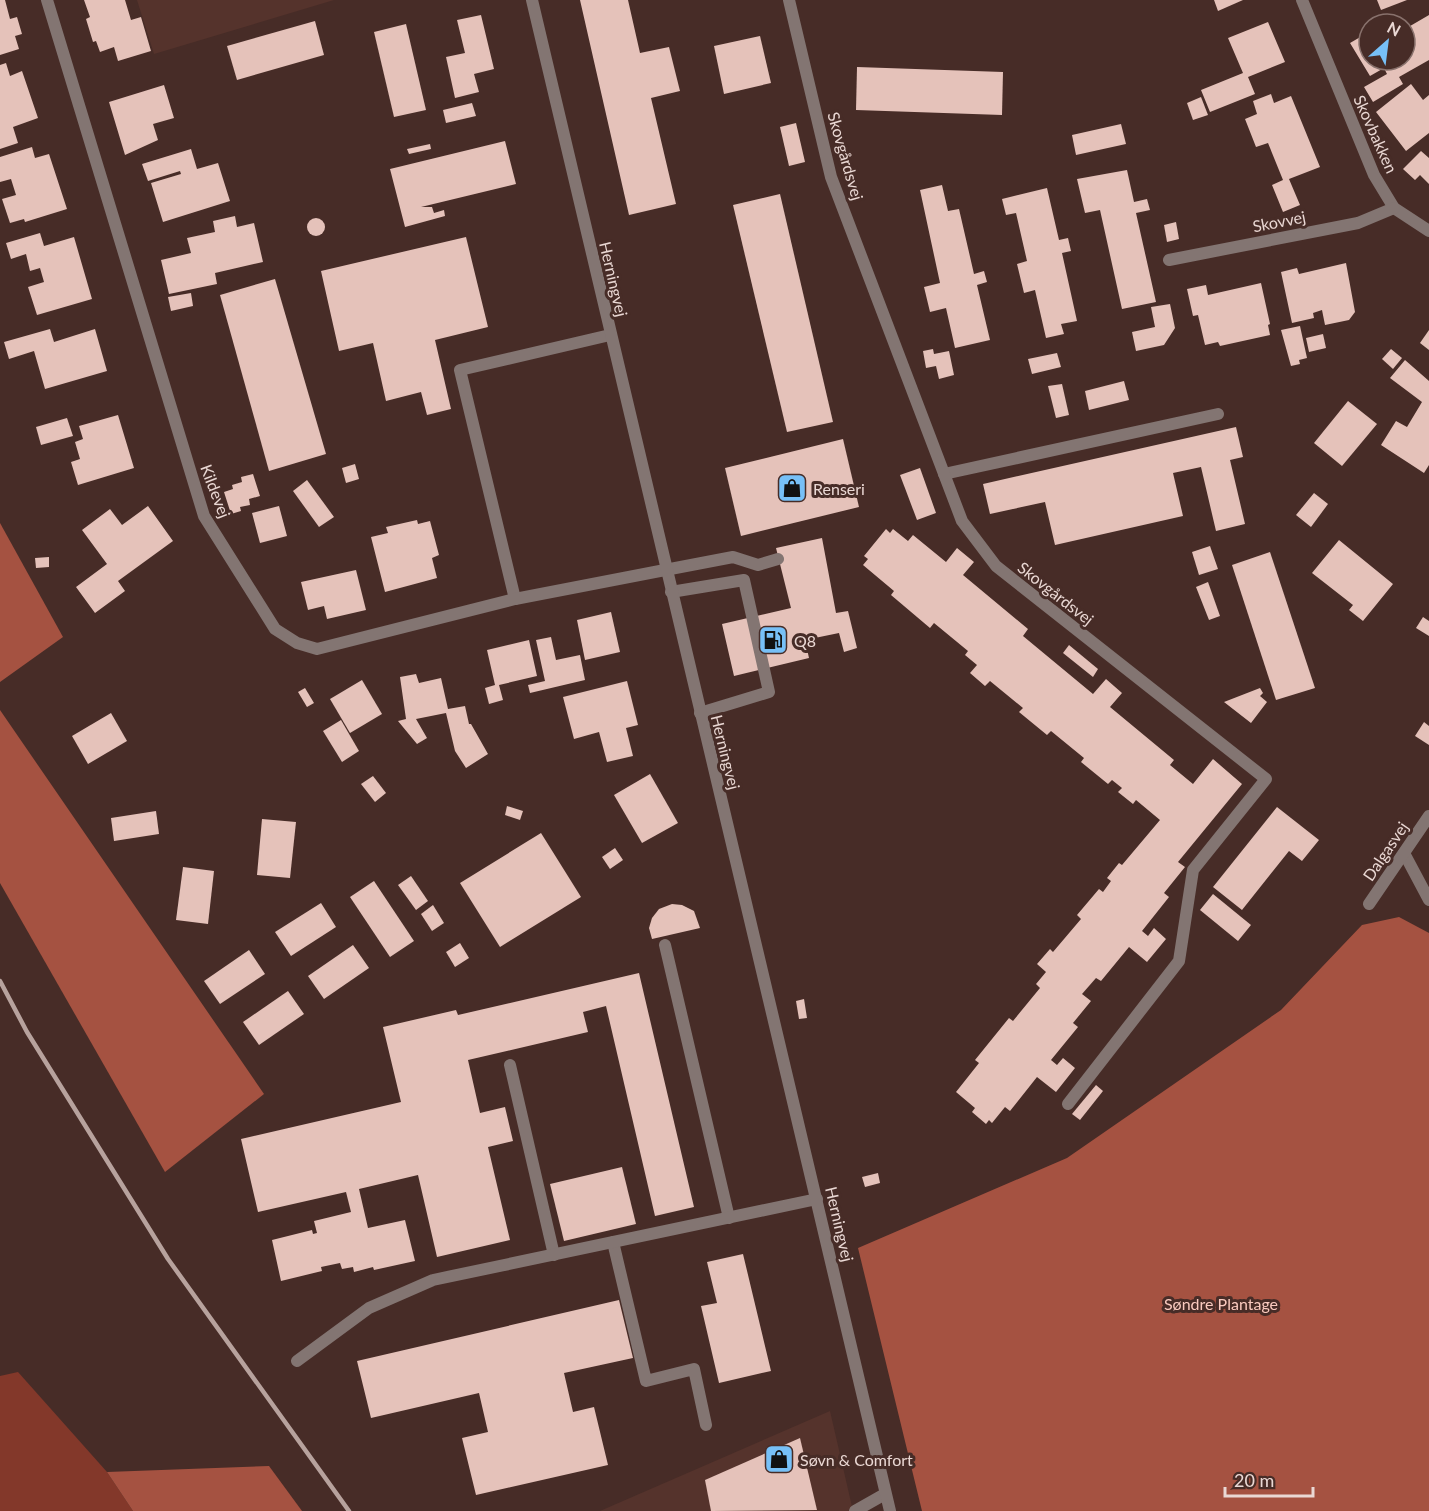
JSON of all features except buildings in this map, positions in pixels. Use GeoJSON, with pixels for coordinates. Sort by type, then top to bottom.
{"type":"FeatureCollection","features":[{"type":"Feature","properties":{"kind":"street","name":"Kildevej"},"geometry":{"type":"LineString","coordinates":[[47,0],[204,516],[275,629],[297,643],[317,649],[515,599],[733,557],[758,565],[778,559]]}},
{"type":"Feature","properties":{"kind":"street","name":"Herningvej"},"geometry":{"type":"LineString","coordinates":[[532,0],[665,570],[890,1511]]}},
{"type":"Feature","properties":{"kind":"street","name":"Skovgårdsvej"},"geometry":{"type":"LineString","coordinates":[[789,0],[831,177],[962,521],[996,566],[1266,779],[1193,870],[1179,962],[1068,1104]]}},
{"type":"Feature","properties":{"kind":"street","name":"Skovbakken"},"geometry":{"type":"LineString","coordinates":[[1302,0],[1374,175],[1394,208],[1429,231]]}},
{"type":"Feature","properties":{"kind":"street","name":"Skovvej"},"geometry":{"type":"LineString","coordinates":[[1169,260],[1358,223],[1394,208]]}},
{"type":"Feature","properties":{"kind":"street"},"geometry":{"type":"LineString","coordinates":[[515,599],[460,370],[610,335]]}},
{"type":"Feature","properties":{"kind":"street"},"geometry":{"type":"LineString","coordinates":[[944,474],[1218,414]]}},
{"type":"Feature","properties":{"kind":"street"},"geometry":{"type":"LineString","coordinates":[[671,592],[744,580],[769,692],[700,713]]}},
{"type":"Feature","properties":{"kind":"street","name":"Dalgasvej"},"geometry":{"type":"LineString","coordinates":[[1369,904],[1429,816]]}},
{"type":"Feature","properties":{"kind":"street"},"geometry":{"type":"LineString","coordinates":[[1404,853],[1429,900]]}},
{"type":"Feature","properties":{"kind":"street"},"geometry":{"type":"LineString","coordinates":[[665,945],[729,1218]]}},
{"type":"Feature","properties":{"kind":"street"},"geometry":{"type":"LineString","coordinates":[[510,1065],[554,1255]]}},
{"type":"Feature","properties":{"kind":"street"},"geometry":{"type":"LineString","coordinates":[[297,1361],[369,1308],[434,1280],[817,1199]]}},
{"type":"Feature","properties":{"kind":"street"},"geometry":{"type":"LineString","coordinates":[[613,1242],[646,1380],[694,1370],[706,1425]]}},
{"type":"Feature","properties":{"kind":"street"},"geometry":{"type":"LineString","coordinates":[[855,1511],[885,1494]]}},
{"type":"Feature","properties":{"kind":"shaded area"},"geometry":{"type":"Polygon","coordinates":[[[137,0],[334,0],[154,54],[137,0]]]}},
{"type":"Feature","properties":{"kind":"shaded area"},"geometry":{"type":"Polygon","coordinates":[[[18,1372],[107,1472],[133,1511],[0,1511],[0,1376],[18,1372]]]}},
{"type":"Feature","properties":{"kind":"shaded area"},"geometry":{"type":"Polygon","coordinates":[[[830,1411],[853,1511],[600,1511],[830,1411]]]}},
{"type":"Feature","properties":{"kind":"green space"},"geometry":{"type":"Polygon","coordinates":[[[0,523],[63,637],[0,682],[0,523]]]}},
{"type":"Feature","properties":{"kind":"green space"},"geometry":{"type":"Polygon","coordinates":[[[0,710],[264,1094],[165,1172],[0,883],[0,710]]]}},
{"type":"Feature","properties":{"kind":"green space","name":"Søndre Plantage"},"geometry":{"type":"Polygon","coordinates":[[[1399,917],[1429,933],[1429,1511],[922,1511],[858,1248],[1067,1158],[1281,1010],[1362,925],[1399,917]]]}},
{"type":"Feature","properties":{"kind":"green space"},"geometry":{"type":"Polygon","coordinates":[[[269,1466],[302,1511],[133,1511],[107,1472],[269,1466]]]}},
{"type":"Feature","properties":{"kind":"railway"},"geometry":{"type":"LineString","coordinates":[[0,981],[27,1032],[168,1259],[349,1511]]}},
{"type":"Feature","properties":{"kind":"place","name":"Renseri"},"geometry":{"type":"Point","coordinates":[792,488]}},
{"type":"Feature","properties":{"kind":"place","name":"Q8"},"geometry":{"type":"Point","coordinates":[773,640]}},
{"type":"Feature","properties":{"kind":"place","name":"Søvn & Comfort"},"geometry":{"type":"Point","coordinates":[779,1459]}}]}
